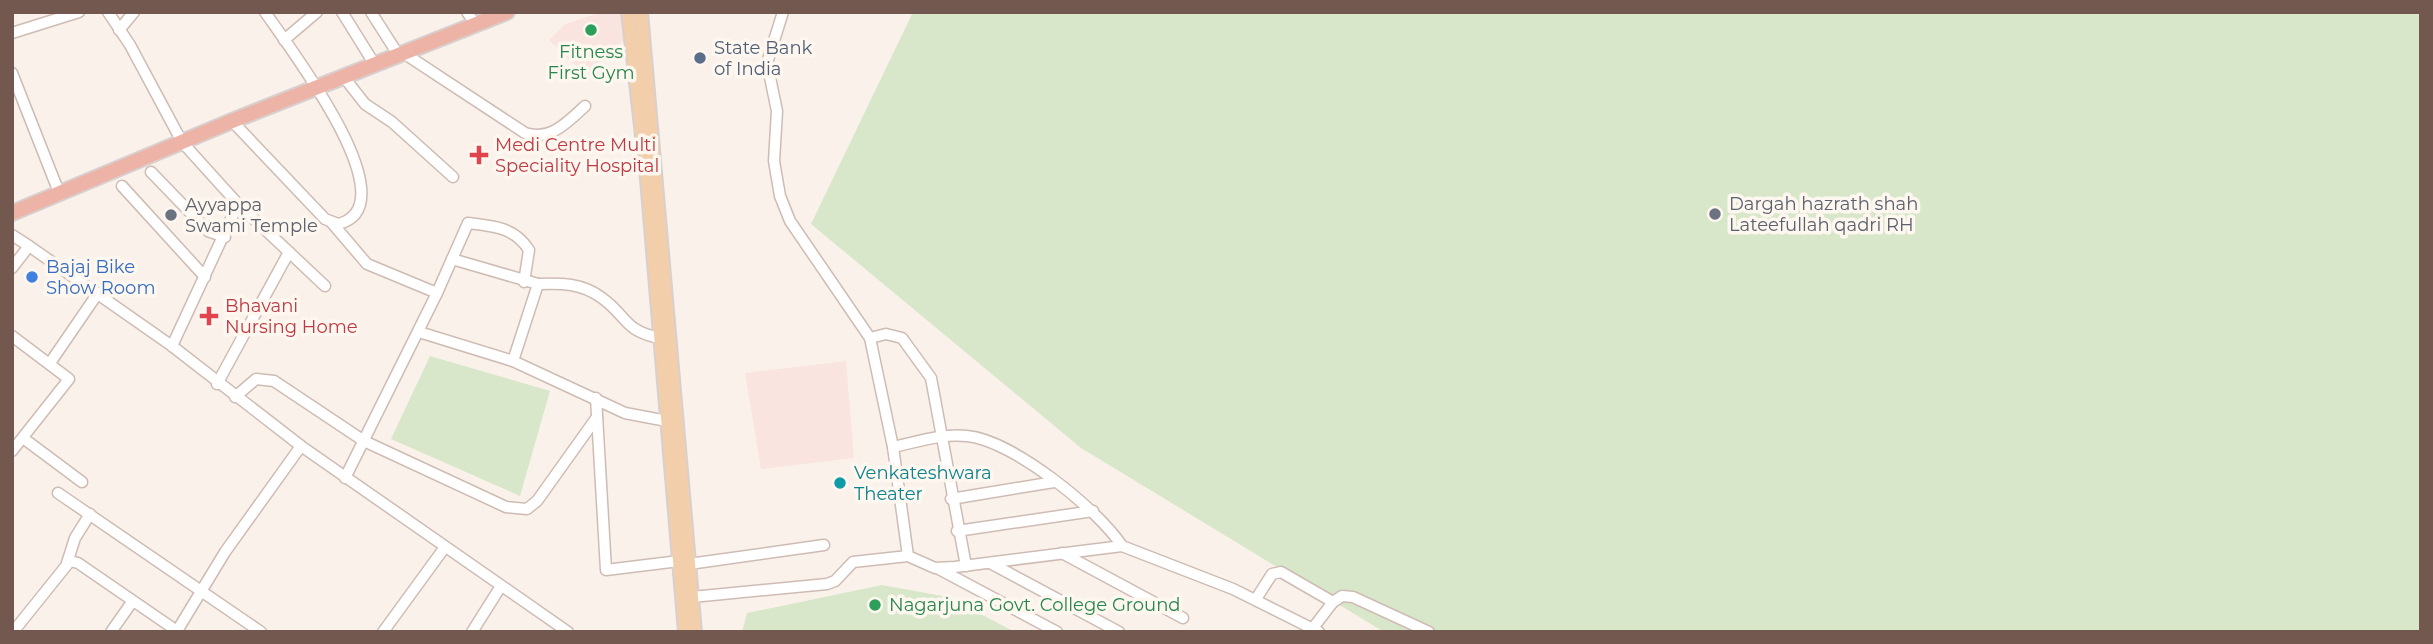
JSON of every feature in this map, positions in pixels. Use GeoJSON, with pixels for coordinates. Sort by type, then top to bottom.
{"type":"FeatureCollection","features":[{"type":"Feature","properties":{"kind":"highway"},"geometry":{"type":"LineString","coordinates":[[12,213],[232,121],[507,12]]}},
{"type":"Feature","properties":{"kind":"main road"},"geometry":{"type":"LineString","coordinates":[[628,12],[667,421],[695,632]]}},
{"type":"Feature","properties":{"kind":"main road"},"geometry":{"type":"LineString","coordinates":[[641,12],[684,563],[685,632]]}},
{"type":"Feature","properties":{"kind":"street"},"geometry":{"type":"LineString","coordinates":[[12,33],[79,12]]}},
{"type":"Feature","properties":{"kind":"street"},"geometry":{"type":"LineString","coordinates":[[108,12],[182,142],[238,204],[325,286]]}},
{"type":"Feature","properties":{"kind":"street"},"geometry":{"type":"LineString","coordinates":[[120,30],[134,12]]}},
{"type":"Feature","properties":{"kind":"street"},"geometry":{"type":"LineString","coordinates":[[265,12],[316,88],[358,165],[363,194],[352,216],[345,222],[332,223]]}},
{"type":"Feature","properties":{"kind":"street"},"geometry":{"type":"LineString","coordinates":[[284,40],[317,12]]}},
{"type":"Feature","properties":{"kind":"street"},"geometry":{"type":"LineString","coordinates":[[342,12],[375,65]]}},
{"type":"Feature","properties":{"kind":"street"},"geometry":{"type":"LineString","coordinates":[[371,12],[402,55],[524,134],[536,137],[548,135],[569,122],[585,106]]}},
{"type":"Feature","properties":{"kind":"street"},"geometry":{"type":"LineString","coordinates":[[467,12],[476,25]]}},
{"type":"Feature","properties":{"kind":"street"},"geometry":{"type":"LineString","coordinates":[[783,12],[767,62],[777,111],[774,161],[780,196],[790,221],[870,338],[893,447],[908,556]]}},
{"type":"Feature","properties":{"kind":"street"},"geometry":{"type":"LineString","coordinates":[[12,73],[60,195]]}},
{"type":"Feature","properties":{"kind":"street"},"geometry":{"type":"LineString","coordinates":[[343,76],[365,104],[392,122],[453,177]]}},
{"type":"Feature","properties":{"kind":"street"},"geometry":{"type":"LineString","coordinates":[[232,121],[332,223],[367,264],[438,293]]}},
{"type":"Feature","properties":{"kind":"street"},"geometry":{"type":"LineString","coordinates":[[151,172],[208,232],[225,237]]}},
{"type":"Feature","properties":{"kind":"street"},"geometry":{"type":"LineString","coordinates":[[122,186],[205,277]]}},
{"type":"Feature","properties":{"kind":"street"},"geometry":{"type":"LineString","coordinates":[[172,346],[225,237],[238,204]]}},
{"type":"Feature","properties":{"kind":"street"},"geometry":{"type":"LineString","coordinates":[[345,478],[438,293],[468,223],[513,232],[529,250],[524,282]]}},
{"type":"Feature","properties":{"kind":"street"},"geometry":{"type":"LineString","coordinates":[[12,235],[172,346],[217,384],[301,446],[562,630]]}},
{"type":"Feature","properties":{"kind":"street"},"geometry":{"type":"LineString","coordinates":[[12,268],[29,246]]}},
{"type":"Feature","properties":{"kind":"street"},"geometry":{"type":"LineString","coordinates":[[217,384],[289,252]]}},
{"type":"Feature","properties":{"kind":"street"},"geometry":{"type":"LineString","coordinates":[[452,259],[524,282],[565,282],[593,292],[634,331],[659,338]]}},
{"type":"Feature","properties":{"kind":"street"},"geometry":{"type":"LineString","coordinates":[[513,361],[538,284]]}},
{"type":"Feature","properties":{"kind":"street"},"geometry":{"type":"LineString","coordinates":[[50,363],[98,293]]}},
{"type":"Feature","properties":{"kind":"street"},"geometry":{"type":"LineString","coordinates":[[419,332],[513,361],[625,413],[667,421]]}},
{"type":"Feature","properties":{"kind":"street"},"geometry":{"type":"LineString","coordinates":[[870,338],[886,334],[898,336],[913,350],[931,378],[951,499],[966,566]]}},
{"type":"Feature","properties":{"kind":"street"},"geometry":{"type":"LineString","coordinates":[[12,336],[69,379],[12,451]]}},
{"type":"Feature","properties":{"kind":"street"},"geometry":{"type":"LineString","coordinates":[[235,397],[251,382],[267,378],[364,441],[506,507],[519,510],[537,501],[597,417]]}},
{"type":"Feature","properties":{"kind":"street"},"geometry":{"type":"LineString","coordinates":[[596,398],[606,570],[824,545]]}},
{"type":"Feature","properties":{"kind":"street"},"geometry":{"type":"LineString","coordinates":[[893,447],[942,437],[969,436],[992,442],[1093,511],[1122,546]]}},
{"type":"Feature","properties":{"kind":"street"},"geometry":{"type":"LineString","coordinates":[[23,438],[82,482]]}},
{"type":"Feature","properties":{"kind":"street"},"geometry":{"type":"LineString","coordinates":[[67,563],[78,563],[177,631],[202,589],[301,446]]}},
{"type":"Feature","properties":{"kind":"street"},"geometry":{"type":"LineString","coordinates":[[951,499],[1054,482]]}},
{"type":"Feature","properties":{"kind":"street"},"geometry":{"type":"LineString","coordinates":[[58,493],[202,589],[261,632]]}},
{"type":"Feature","properties":{"kind":"street"},"geometry":{"type":"LineString","coordinates":[[957,531],[1093,511]]}},
{"type":"Feature","properties":{"kind":"street"},"geometry":{"type":"LineString","coordinates":[[13,632],[67,563],[75,538],[90,514]]}},
{"type":"Feature","properties":{"kind":"street"},"geometry":{"type":"LineString","coordinates":[[935,568],[992,564],[1122,546],[1256,599],[1316,630],[1332,601],[1342,596],[1353,597],[1429,632]]}},
{"type":"Feature","properties":{"kind":"street"},"geometry":{"type":"LineString","coordinates":[[383,632],[445,547]]}},
{"type":"Feature","properties":{"kind":"street"},"geometry":{"type":"LineString","coordinates":[[1061,553],[1183,618]]}},
{"type":"Feature","properties":{"kind":"street"},"geometry":{"type":"LineString","coordinates":[[692,597],[827,584],[835,581],[853,562],[908,556],[1057,632]]}},
{"type":"Feature","properties":{"kind":"street"},"geometry":{"type":"LineString","coordinates":[[992,564],[1119,632]]}},
{"type":"Feature","properties":{"kind":"street"},"geometry":{"type":"LineString","coordinates":[[1256,599],[1277,571],[1332,601]]}},
{"type":"Feature","properties":{"kind":"street"},"geometry":{"type":"LineString","coordinates":[[472,632],[501,586]]}},
{"type":"Feature","properties":{"kind":"street"},"geometry":{"type":"LineString","coordinates":[[111,632],[132,602]]}},
{"type":"Feature","properties":{"kind":"shaded area"},"geometry":{"type":"Polygon","coordinates":[[[602,12],[619,12],[628,36],[586,76],[549,40],[565,24],[602,12]]]}},
{"type":"Feature","properties":{"kind":"shaded area"},"geometry":{"type":"Polygon","coordinates":[[[846,361],[854,458],[761,469],[745,373],[846,361]]]}},
{"type":"Feature","properties":{"kind":"green space"},"geometry":{"type":"Polygon","coordinates":[[[913,12],[2421,12],[2421,632],[1384,632],[1081,448],[811,224],[913,12]]]}},
{"type":"Feature","properties":{"kind":"green space"},"geometry":{"type":"Polygon","coordinates":[[[430,356],[550,391],[520,496],[391,439],[430,356]]]}},
{"type":"Feature","properties":{"kind":"green space","name":"Nagarjuna Govt. College Ground"},"geometry":{"type":"Polygon","coordinates":[[[882,585],[948,597],[1015,632],[742,632],[747,613],[882,585]]]}},
{"type":"Feature","properties":{"kind":"place","name":"Fitness First Gym"},"geometry":{"type":"Point","coordinates":[591,30]}},
{"type":"Feature","properties":{"kind":"place","name":"State Bank of India"},"geometry":{"type":"Point","coordinates":[700,58]}},
{"type":"Feature","properties":{"kind":"place","name":"Medi Centre Multi Speciality Hospital"},"geometry":{"type":"Point","coordinates":[479,155]}},
{"type":"Feature","properties":{"kind":"place","name":"Dargah hazrath shah Lateefullah qadri RH"},"geometry":{"type":"Point","coordinates":[1715,214]}},
{"type":"Feature","properties":{"kind":"place","name":"Ayyappa Swami Temple"},"geometry":{"type":"Point","coordinates":[171,215]}},
{"type":"Feature","properties":{"kind":"place","name":"Bajaj Bike Show Room"},"geometry":{"type":"Point","coordinates":[32,277]}},
{"type":"Feature","properties":{"kind":"place","name":"Bhavani Nursing Home"},"geometry":{"type":"Point","coordinates":[209,316]}},
{"type":"Feature","properties":{"kind":"place","name":"Venkateshwara Theater"},"geometry":{"type":"Point","coordinates":[840,483]}},
{"type":"Feature","properties":{"kind":"place","name":"Nagarjuna Govt. College Ground"},"geometry":{"type":"Point","coordinates":[875,605]}}]}
